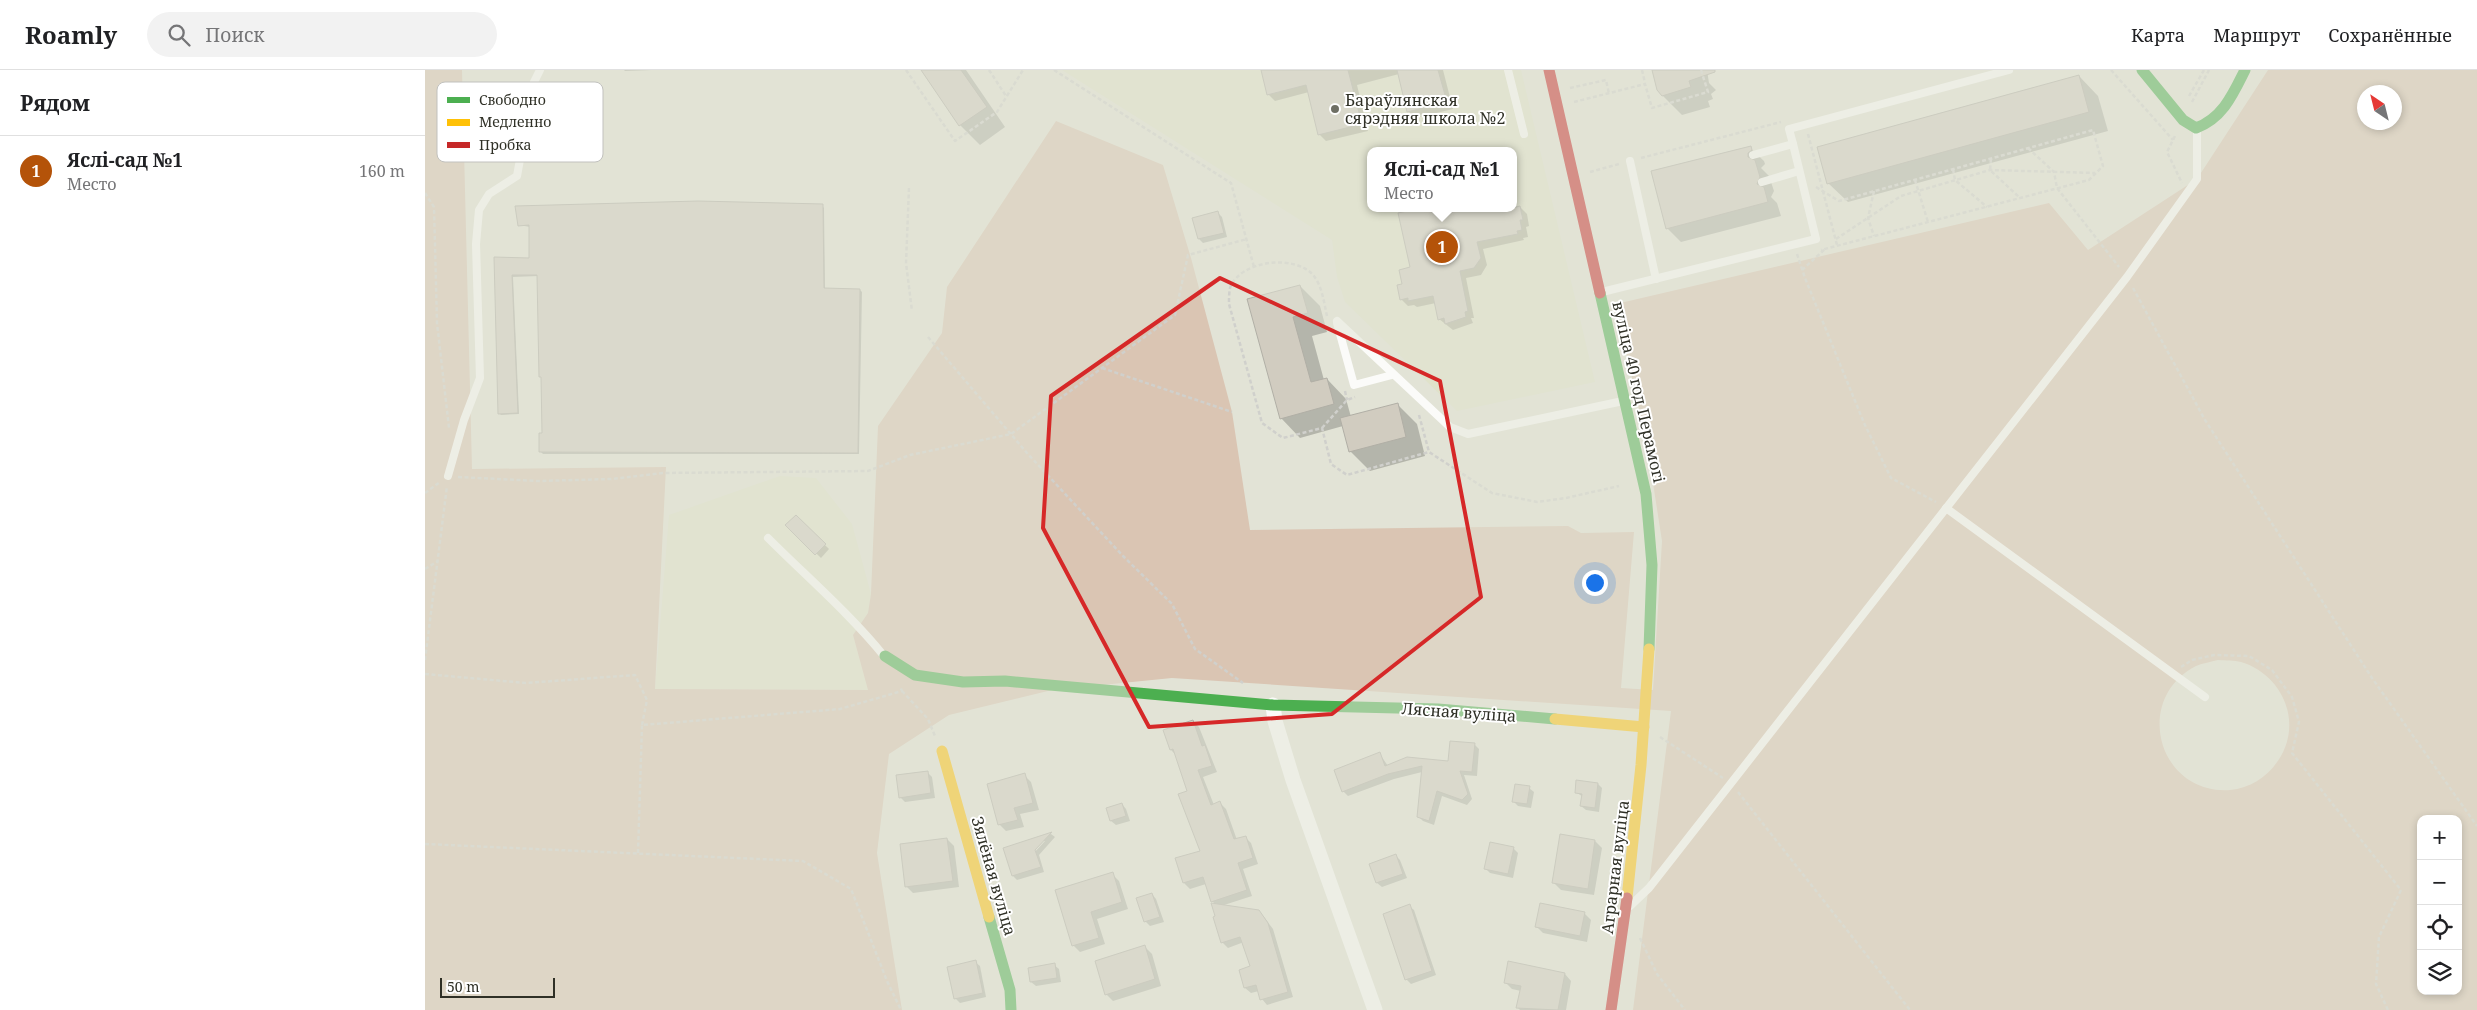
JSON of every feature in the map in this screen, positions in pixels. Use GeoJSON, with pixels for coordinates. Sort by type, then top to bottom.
{"type":"FeatureCollection","features":[{"type":"Feature","properties":{"kind":"street","name":"вуліца 40 год Перамогі"},"geometry":{"type":"LineString","coordinates":[[1549,70],[1559,106],[1646,494],[1652,532],[1652,575],[1644,727]]}},
{"type":"Feature","properties":{"kind":"street"},"geometry":{"type":"LineString","coordinates":[[2142,70],[2183,120],[2197,128],[2210,124],[2225,107],[2245,70]]}},
{"type":"Feature","properties":{"kind":"street","name":"Лясная вуліца"},"geometry":{"type":"LineString","coordinates":[[885,656],[915,675],[963,682],[1005,681],[1273,705],[1439,709],[1644,727]]}},
{"type":"Feature","properties":{"kind":"street"},"geometry":{"type":"LineString","coordinates":[[1273,705],[1275,722],[1293,780],[1375,1010]]}},
{"type":"Feature","properties":{"kind":"street","name":"Аграрная вуліца"},"geometry":{"type":"LineString","coordinates":[[1611,1010],[1627,909],[1638,818],[1644,727]]}},
{"type":"Feature","properties":{"kind":"street","name":"Зялёная вуліца"},"geometry":{"type":"LineString","coordinates":[[941,751],[1011,990],[1011,1010]]}},
{"type":"Feature","properties":{"kind":"lane"},"geometry":{"type":"LineString","coordinates":[[534,82],[540,70]]}},
{"type":"Feature","properties":{"kind":"lane"},"geometry":{"type":"LineString","coordinates":[[1508,70],[1524,134]]}},
{"type":"Feature","properties":{"kind":"lane"},"geometry":{"type":"LineString","coordinates":[[1600,292],[1816,239],[1789,129],[2010,70]]}},
{"type":"Feature","properties":{"kind":"lane"},"geometry":{"type":"LineString","coordinates":[[1627,909],[1649,888],[2127,276],[2187,194],[2197,179],[2197,128]]}},
{"type":"Feature","properties":{"kind":"lane"},"geometry":{"type":"LineString","coordinates":[[1753,155],[1793,144]]}},
{"type":"Feature","properties":{"kind":"lane"},"geometry":{"type":"LineString","coordinates":[[1630,161],[1656,279]]}},
{"type":"Feature","properties":{"kind":"lane"},"geometry":{"type":"LineString","coordinates":[[448,476],[464,420],[480,378],[476,244],[479,210],[489,194],[517,176],[520,162]]}},
{"type":"Feature","properties":{"kind":"lane"},"geometry":{"type":"LineString","coordinates":[[1762,182],[1799,171]]}},
{"type":"Feature","properties":{"kind":"lane"},"geometry":{"type":"LineString","coordinates":[[1392,375],[1354,384],[1337,321],[1392,375],[1450,427],[1468,434],[1625,401]]}},
{"type":"Feature","properties":{"kind":"lane"},"geometry":{"type":"LineString","coordinates":[[1946,508],[2205,697]]}},
{"type":"Feature","properties":{"kind":"lane"},"geometry":{"type":"LineString","coordinates":[[768,538],[829,599],[859,625],[885,656]]}},
{"type":"Feature","properties":{"kind":"path"},"geometry":{"type":"LineString","coordinates":[[906,70],[955,141],[997,112],[1023,70]]}},
{"type":"Feature","properties":{"kind":"path"},"geometry":{"type":"LineString","coordinates":[[989,70],[1006,96]]}},
{"type":"Feature","properties":{"kind":"path"},"geometry":{"type":"LineString","coordinates":[[1054,70],[1231,183],[1254,267]]}},
{"type":"Feature","properties":{"kind":"path"},"geometry":{"type":"LineString","coordinates":[[1642,70],[1652,108],[1708,92],[1701,70]]}},
{"type":"Feature","properties":{"kind":"path"},"geometry":{"type":"LineString","coordinates":[[2111,70],[2173,140]]}},
{"type":"Feature","properties":{"kind":"path"},"geometry":{"type":"LineString","coordinates":[[2184,90],[2189,97],[2204,70]]}},
{"type":"Feature","properties":{"kind":"path"},"geometry":{"type":"LineString","coordinates":[[2184,99],[2190,106],[2209,70]]}},
{"type":"Feature","properties":{"kind":"path"},"geometry":{"type":"LineString","coordinates":[[1567,89],[1606,80],[1609,94]]}},
{"type":"Feature","properties":{"kind":"path"},"geometry":{"type":"LineString","coordinates":[[1559,106],[1645,84]]}},
{"type":"Feature","properties":{"kind":"path"},"geometry":{"type":"LineString","coordinates":[[1805,125],[1837,246]]}},
{"type":"Feature","properties":{"kind":"path"},"geometry":{"type":"LineString","coordinates":[[1812,252],[2089,180],[2103,166],[2093,130],[1839,201],[1823,192]]}},
{"type":"Feature","properties":{"kind":"path"},"geometry":{"type":"LineString","coordinates":[[2028,148],[2054,172],[2057,188],[2127,276],[2205,420],[2372,678],[2477,826]]}},
{"type":"Feature","properties":{"kind":"path"},"geometry":{"type":"LineString","coordinates":[[2167,152],[2187,194]]}},
{"type":"Feature","properties":{"kind":"path"},"geometry":{"type":"LineString","coordinates":[[1990,170],[1991,159]]}},
{"type":"Feature","properties":{"kind":"path"},"geometry":{"type":"LineString","coordinates":[[1953,169],[1955,180],[1987,207]]}},
{"type":"Feature","properties":{"kind":"path"},"geometry":{"type":"LineString","coordinates":[[1836,240],[1901,196],[1990,170],[2095,173]]}},
{"type":"Feature","properties":{"kind":"path"},"geometry":{"type":"LineString","coordinates":[[1990,170],[2020,198]]}},
{"type":"Feature","properties":{"kind":"path"},"geometry":{"type":"LineString","coordinates":[[1915,180],[1928,222]]}},
{"type":"Feature","properties":{"kind":"path"},"geometry":{"type":"LineString","coordinates":[[909,188],[906,263],[912,311]]}},
{"type":"Feature","properties":{"kind":"path"},"geometry":{"type":"LineString","coordinates":[[1874,192],[1868,218],[1874,236]]}},
{"type":"Feature","properties":{"kind":"path"},"geometry":{"type":"LineString","coordinates":[[425,193],[434,207],[437,323],[449,430]]}},
{"type":"Feature","properties":{"kind":"path"},"geometry":{"type":"LineString","coordinates":[[425,494],[448,476],[538,481],[611,479],[663,473],[868,471],[910,455],[1011,434],[1175,315],[1188,255],[1247,239]]}},
{"type":"Feature","properties":{"kind":"path"},"geometry":{"type":"LineString","coordinates":[[1794,245],[1802,270],[1864,423],[1891,478],[1946,508]]}},
{"type":"Feature","properties":{"kind":"path"},"geometry":{"type":"LineString","coordinates":[[1802,270],[1827,248]]}},
{"type":"Feature","properties":{"kind":"path"},"geometry":{"type":"LineString","coordinates":[[1797,256],[1805,254]]}},
{"type":"Feature","properties":{"kind":"path"},"geometry":{"type":"LineString","coordinates":[[1329,323],[1322,295],[1313,276],[1296,264],[1276,261],[1254,267],[1240,274],[1230,288],[1229,304],[1262,423],[1283,438],[1322,428],[1347,400],[1363,395]]}},
{"type":"Feature","properties":{"kind":"path"},"geometry":{"type":"LineString","coordinates":[[928,337],[1011,434],[1123,556],[1172,604],[1195,649],[1250,688]]}},
{"type":"Feature","properties":{"kind":"path"},"geometry":{"type":"LineString","coordinates":[[1102,368],[1232,412]]}},
{"type":"Feature","properties":{"kind":"path"},"geometry":{"type":"LineString","coordinates":[[1345,390],[1347,400]]}},
{"type":"Feature","properties":{"kind":"path"},"geometry":{"type":"LineString","coordinates":[[1419,414],[1429,452],[1492,493],[1537,502],[1566,498],[1619,486]]}},
{"type":"Feature","properties":{"kind":"path"},"geometry":{"type":"LineString","coordinates":[[1322,428],[1331,464],[1347,475],[1429,452]]}},
{"type":"Feature","properties":{"kind":"path"},"geometry":{"type":"LineString","coordinates":[[425,660],[448,476]]}},
{"type":"Feature","properties":{"kind":"path"},"geometry":{"type":"LineString","coordinates":[[425,569],[439,560]]}},
{"type":"Feature","properties":{"kind":"path"},"geometry":{"type":"LineString","coordinates":[[2171,673],[2192,660],[2214,654],[2249,656],[2271,670],[2292,697],[2299,722],[2292,753],[2401,890],[2379,937],[2376,984],[2388,1010]]}},
{"type":"Feature","properties":{"kind":"path"},"geometry":{"type":"LineString","coordinates":[[425,674],[526,683],[635,675],[647,700],[642,725],[637,853]]}},
{"type":"Feature","properties":{"kind":"path"},"geometry":{"type":"LineString","coordinates":[[897,682],[902,691],[928,719],[941,751]]}},
{"type":"Feature","properties":{"kind":"path"},"geometry":{"type":"LineString","coordinates":[[642,725],[840,709],[902,691]]}},
{"type":"Feature","properties":{"kind":"path"},"geometry":{"type":"LineString","coordinates":[[1644,727],[1731,783],[1910,1010]]}},
{"type":"Feature","properties":{"kind":"path"},"geometry":{"type":"LineString","coordinates":[[425,844],[803,861],[851,889],[887,981],[901,1010]]}},
{"type":"Feature","properties":{"kind":"path"},"geometry":{"type":"LineString","coordinates":[[1639,934],[1657,974],[1685,1010]]}},
{"type":"Feature","properties":{"kind":"highlighted area"},"geometry":{"type":"Polygon","coordinates":[[[1220,278],[1440,381],[1481,597],[1332,714],[1149,727],[1043,528],[1051,396],[1220,278]]]}},
{"type":"Feature","properties":{"kind":"shaded area"},"geometry":{"type":"Polygon","coordinates":[[[425,70],[462,70],[462,82],[437,82],[437,162],[464,162],[472,469],[666,467],[655,689],[868,690],[853,635],[868,613],[871,594],[878,426],[942,333],[947,287],[1056,121],[1163,165],[1191,258],[1232,412],[1250,530],[1568,526],[1581,533],[1634,532],[1621,688],[1653,690],[1662,541],[1648,451],[1616,304],[2049,203],[2088,250],[2197,179],[2268,70],[2477,70],[2477,1010],[1633,1010],[1671,711],[1172,678],[1052,690],[949,715],[889,754],[877,853],[902,1010],[425,1010],[425,70]],[[2218,660],[2196,666],[2176,681],[2164,700],[2160,721],[2162,742],[2171,762],[2185,777],[2205,787],[2230,790],[2246,787],[2266,775],[2277,763],[2287,742],[2288,713],[2277,687],[2255,668],[2236,661],[2218,660]]]}},
{"type":"Feature","properties":{"kind":"shaded area"},"geometry":{"type":"Polygon","coordinates":[[[1062,70],[1521,70],[1595,382],[1457,411],[1345,302],[1337,277],[1332,240],[1062,70]]]}},
{"type":"Feature","properties":{"kind":"shaded area"},"geometry":{"type":"Polygon","coordinates":[[[780,476],[816,478],[852,524],[871,594],[868,613],[853,635],[869,690],[655,689],[669,515],[780,476]]]}},
{"type":"Feature","properties":{"kind":"building"},"geometry":{"type":"Polygon","coordinates":[[[921,70],[961,70],[987,107],[959,126],[921,70]]]}},
{"type":"Feature","properties":{"kind":"building","name":"Бараўлянская сярэдняя школа №2"},"geometry":{"type":"Polygon","coordinates":[[[1261,70],[1348,70],[1362,124],[1318,135],[1306,85],[1267,95],[1261,70]]]}},
{"type":"Feature","properties":{"kind":"building","name":"Бараўлянская сярэдняя школа №2"},"geometry":{"type":"Polygon","coordinates":[[[1397,70],[1438,70],[1447,102],[1407,112],[1397,70]]]}},
{"type":"Feature","properties":{"kind":"building"},"geometry":{"type":"Polygon","coordinates":[[[1652,70],[1715,70],[1715,72],[1689,81],[1691,87],[1662,96],[1657,90],[1652,70]]]}},
{"type":"Feature","properties":{"kind":"building"},"geometry":{"type":"Polygon","coordinates":[[[2079,75],[2089,112],[1827,184],[1817,147],[2079,75]]]}},
{"type":"Feature","properties":{"kind":"building"},"geometry":{"type":"Polygon","coordinates":[[[1751,146],[1752,150],[1748,153],[1748,157],[1755,160],[1760,177],[1757,184],[1764,187],[1768,202],[1666,229],[1651,171],[1751,146]]]}},
{"type":"Feature","properties":{"kind":"building"},"geometry":{"type":"Polygon","coordinates":[[[698,201],[823,204],[824,288],[860,289],[858,453],[539,452],[539,433],[542,433],[537,275],[512,275],[518,413],[498,414],[494,257],[529,258],[529,225],[518,226],[515,206],[698,201]]]}},
{"type":"Feature","properties":{"kind":"building"},"geometry":{"type":"Polygon","coordinates":[[[1520,206],[1523,220],[1520,220],[1522,230],[1517,231],[1518,234],[1477,242],[1481,258],[1474,268],[1460,271],[1468,311],[1465,312],[1466,317],[1445,324],[1444,318],[1438,320],[1433,296],[1408,301],[1408,298],[1400,300],[1397,285],[1402,284],[1399,270],[1410,267],[1398,213],[1517,212],[1517,207],[1520,206]]]}},
{"type":"Feature","properties":{"kind":"building"},"geometry":{"type":"Polygon","coordinates":[[[1218,211],[1224,233],[1198,239],[1192,218],[1218,211]]]}},
{"type":"Feature","properties":{"kind":"building"},"geometry":{"type":"Polygon","coordinates":[[[1300,285],[1308,313],[1293,317],[1311,382],[1327,378],[1334,404],[1280,419],[1247,299],[1300,285]]]}},
{"type":"Feature","properties":{"kind":"building"},"geometry":{"type":"Polygon","coordinates":[[[1398,403],[1406,437],[1349,452],[1340,418],[1398,403]]]}},
{"type":"Feature","properties":{"kind":"building"},"geometry":{"type":"Polygon","coordinates":[[[796,515],[826,544],[815,555],[785,525],[796,515]]]}},
{"type":"Feature","properties":{"kind":"building"},"geometry":{"type":"Polygon","coordinates":[[[1193,720],[1202,746],[1205,745],[1212,766],[1198,770],[1211,805],[1220,801],[1234,839],[1246,836],[1253,858],[1238,863],[1247,890],[1211,902],[1203,877],[1183,883],[1175,858],[1200,851],[1178,794],[1187,791],[1173,749],[1170,750],[1163,730],[1193,720]]]}},
{"type":"Feature","properties":{"kind":"building"},"geometry":{"type":"Polygon","coordinates":[[[1450,741],[1475,743],[1472,772],[1460,771],[1468,794],[1462,800],[1437,791],[1429,821],[1417,817],[1422,766],[1388,774],[1342,792],[1334,770],[1380,752],[1385,766],[1407,757],[1448,761],[1450,741]]]}},
{"type":"Feature","properties":{"kind":"building"},"geometry":{"type":"Polygon","coordinates":[[[928,771],[931,793],[899,798],[896,775],[928,771]]]}},
{"type":"Feature","properties":{"kind":"building"},"geometry":{"type":"Polygon","coordinates":[[[1025,773],[1033,803],[1014,808],[1018,820],[998,825],[987,784],[1025,773]]]}},
{"type":"Feature","properties":{"kind":"building"},"geometry":{"type":"Polygon","coordinates":[[[1576,780],[1598,783],[1595,808],[1580,806],[1582,794],[1575,793],[1576,780]]]}},
{"type":"Feature","properties":{"kind":"building"},"geometry":{"type":"Polygon","coordinates":[[[1515,784],[1530,786],[1527,804],[1512,802],[1515,784]]]}},
{"type":"Feature","properties":{"kind":"building"},"geometry":{"type":"Polygon","coordinates":[[[1122,803],[1126,816],[1110,821],[1106,808],[1122,803]]]}},
{"type":"Feature","properties":{"kind":"building"},"geometry":{"type":"Polygon","coordinates":[[[1052,832],[1035,850],[1041,867],[1012,876],[1003,848],[1052,832]]]}},
{"type":"Feature","properties":{"kind":"building"},"geometry":{"type":"Polygon","coordinates":[[[1560,834],[1595,840],[1588,889],[1552,883],[1560,834]]]}},
{"type":"Feature","properties":{"kind":"building"},"geometry":{"type":"Polygon","coordinates":[[[947,838],[953,881],[905,887],[900,844],[947,838]]]}},
{"type":"Feature","properties":{"kind":"building"},"geometry":{"type":"Polygon","coordinates":[[[1490,842],[1514,847],[1508,874],[1484,869],[1490,842]]]}},
{"type":"Feature","properties":{"kind":"building"},"geometry":{"type":"Polygon","coordinates":[[[1396,854],[1403,874],[1376,883],[1369,864],[1396,854]]]}},
{"type":"Feature","properties":{"kind":"building"},"geometry":{"type":"Polygon","coordinates":[[[1113,872],[1122,902],[1091,912],[1099,938],[1072,946],[1055,890],[1113,872]]]}},
{"type":"Feature","properties":{"kind":"building"},"geometry":{"type":"Polygon","coordinates":[[[1152,893],[1160,917],[1144,922],[1136,898],[1152,893]]]}},
{"type":"Feature","properties":{"kind":"building"},"geometry":{"type":"Polygon","coordinates":[[[1211,903],[1259,910],[1268,923],[1288,992],[1260,1000],[1256,985],[1244,988],[1239,970],[1250,966],[1240,937],[1221,943],[1211,903]]]}},
{"type":"Feature","properties":{"kind":"building"},"geometry":{"type":"Polygon","coordinates":[[[1540,903],[1585,912],[1580,936],[1535,927],[1540,903]]]}},
{"type":"Feature","properties":{"kind":"building"},"geometry":{"type":"Polygon","coordinates":[[[1410,904],[1432,971],[1405,980],[1383,914],[1410,904]]]}},
{"type":"Feature","properties":{"kind":"building"},"geometry":{"type":"Polygon","coordinates":[[[1145,945],[1155,979],[1105,995],[1095,961],[1145,945]]]}},
{"type":"Feature","properties":{"kind":"building"},"geometry":{"type":"Polygon","coordinates":[[[976,960],[983,993],[954,999],[947,967],[976,960]]]}},
{"type":"Feature","properties":{"kind":"building"},"geometry":{"type":"Polygon","coordinates":[[[1508,961],[1565,973],[1558,1010],[1516,1008],[1521,986],[1504,983],[1508,961]]]}},
{"type":"Feature","properties":{"kind":"building"},"geometry":{"type":"Polygon","coordinates":[[[1055,963],[1057,978],[1030,982],[1028,968],[1055,963]]]}},
{"type":"Feature","properties":{"kind":"traffic: fast"},"geometry":{"type":"LineString","coordinates":[[2142,70],[2183,120],[2196,128],[2205,124],[2220,112],[2245,70]]}},
{"type":"Feature","properties":{"kind":"traffic: fast"},"geometry":{"type":"LineString","coordinates":[[1600,293],[1646,494],[1652,565],[1649,649]]}},
{"type":"Feature","properties":{"kind":"traffic: fast"},"geometry":{"type":"LineString","coordinates":[[885,656],[915,675],[963,682],[1005,681],[1273,705],[1438,709],[1555,719]]}},
{"type":"Feature","properties":{"kind":"traffic: fast"},"geometry":{"type":"LineString","coordinates":[[989,917],[1010,990],[1011,1010]]}},
{"type":"Feature","properties":{"kind":"traffic: slow"},"geometry":{"type":"LineString","coordinates":[[1627,898],[1641,765],[1649,649]]}},
{"type":"Feature","properties":{"kind":"traffic: slow"},"geometry":{"type":"LineString","coordinates":[[1555,719],[1644,727]]}},
{"type":"Feature","properties":{"kind":"traffic: slow"},"geometry":{"type":"LineString","coordinates":[[942,751],[989,917]]}},
{"type":"Feature","properties":{"kind":"traffic: jam"},"geometry":{"type":"LineString","coordinates":[[1549,70],[1600,293]]}},
{"type":"Feature","properties":{"kind":"traffic: jam"},"geometry":{"type":"LineString","coordinates":[[1611,1010],[1627,898]]}},
{"type":"Feature","properties":{"kind":"place","name":"Бараўлянская сярэдняя школа №2"},"geometry":{"type":"Point","coordinates":[1335,109]}},
{"type":"Feature","properties":{"kind":"place","name":"Яслі-сад №1"},"geometry":{"type":"Point","coordinates":[1442,247]}}]}
